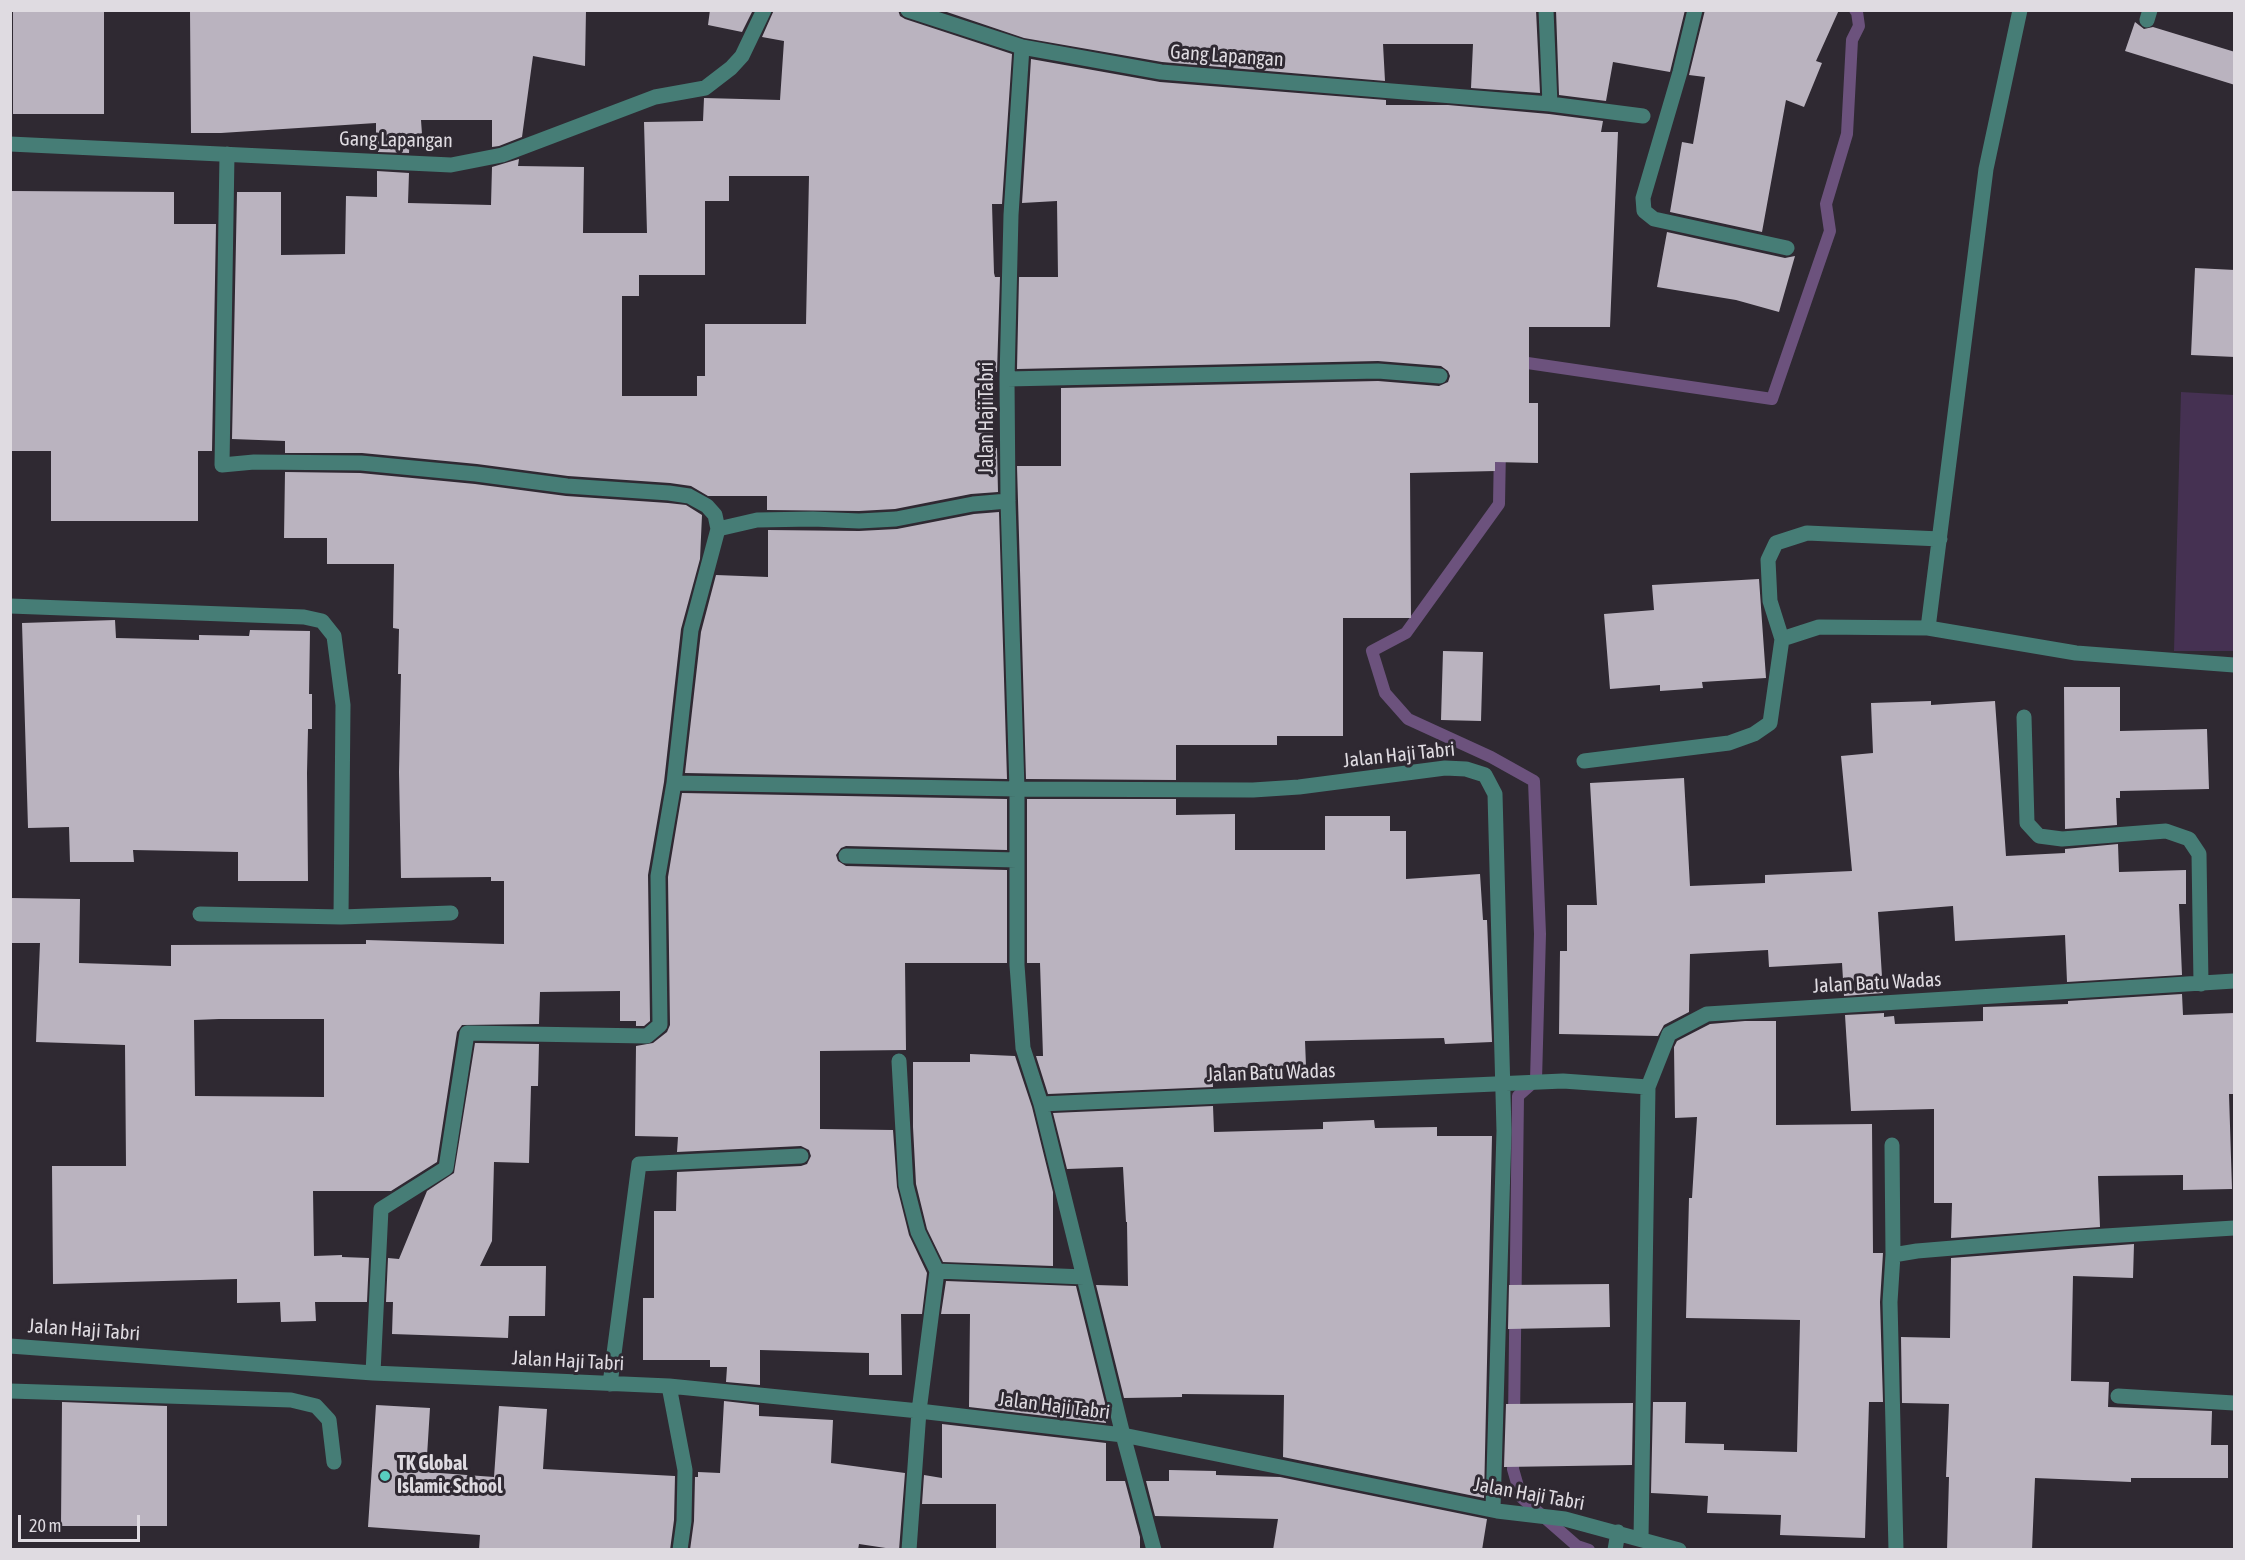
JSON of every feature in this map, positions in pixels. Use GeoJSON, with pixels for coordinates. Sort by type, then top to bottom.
{"type":"FeatureCollection","features":[{"type":"Feature","properties":{"kind":"street","name":"Gang Lapangan"},"geometry":{"type":"LineString","coordinates":[[10,144],[451,165],[502,155],[655,97],[705,88],[731,68],[742,56],[764,10]]}},
{"type":"Feature","properties":{"kind":"street","name":"Gang Lapangan"},"geometry":{"type":"LineString","coordinates":[[908,10],[1022,47],[1161,72],[1550,104],[1643,116]]}},
{"type":"Feature","properties":{"kind":"street"},"geometry":{"type":"LineString","coordinates":[[1546,10],[1550,104]]}},
{"type":"Feature","properties":{"kind":"street"},"geometry":{"type":"LineString","coordinates":[[1695,10],[1680,72],[1643,198],[1644,211],[1654,219],[1786,248]]}},
{"type":"Feature","properties":{"kind":"street"},"geometry":{"type":"LineString","coordinates":[[1928,628],[1986,169],[2020,10]]}},
{"type":"Feature","properties":{"kind":"street","name":"Jalan Haji Tabri"},"geometry":{"type":"LineString","coordinates":[[1022,47],[1011,215],[1007,379],[1008,501],[1017,789],[1017,965],[1023,1048],[1041,1104],[1123,1435]]}},
{"type":"Feature","properties":{"kind":"street"},"geometry":{"type":"LineString","coordinates":[[227,154],[222,465],[254,462],[361,463],[476,474],[567,486],[669,493],[689,496],[707,506],[715,515],[718,529],[691,630],[674,783],[658,876],[660,1025],[647,1036],[467,1033],[447,1168],[381,1209],[373,1372]]}},
{"type":"Feature","properties":{"kind":"street"},"geometry":{"type":"LineString","coordinates":[[1007,379],[1378,371],[1440,376]]}},
{"type":"Feature","properties":{"kind":"street"},"geometry":{"type":"LineString","coordinates":[[718,529],[757,520],[896,519],[973,504],[1008,501]]}},
{"type":"Feature","properties":{"kind":"street"},"geometry":{"type":"LineString","coordinates":[[1584,760],[1729,743],[1754,734],[1770,723],[1782,639],[1770,601],[1768,560],[1776,543],[1808,533],[1940,539]]}},
{"type":"Feature","properties":{"kind":"street"},"geometry":{"type":"LineString","coordinates":[[10,606],[304,617],[322,621],[334,636],[343,705],[341,917]]}},
{"type":"Feature","properties":{"kind":"street"},"geometry":{"type":"LineString","coordinates":[[1782,639],[1819,627],[1928,628],[2076,653],[2235,665]]}},
{"type":"Feature","properties":{"kind":"street"},"geometry":{"type":"LineString","coordinates":[[2024,717],[2027,823],[2039,836],[2062,839],[2166,831],[2189,839],[2199,854],[2201,984]]}},
{"type":"Feature","properties":{"kind":"street","name":"Jalan Haji Tabri"},"geometry":{"type":"LineString","coordinates":[[1017,789],[1253,790],[1299,787],[1445,768],[1466,769],[1485,775],[1495,794],[1509,1084]]}},
{"type":"Feature","properties":{"kind":"street"},"geometry":{"type":"LineString","coordinates":[[674,783],[1017,789]]}},
{"type":"Feature","properties":{"kind":"street"},"geometry":{"type":"LineString","coordinates":[[846,856],[1017,860]]}},
{"type":"Feature","properties":{"kind":"street"},"geometry":{"type":"LineString","coordinates":[[200,914],[341,917],[451,913]]}},
{"type":"Feature","properties":{"kind":"street","name":"Jalan Batu Wadas"},"geometry":{"type":"LineString","coordinates":[[1648,1088],[1669,1034],[1707,1014],[2235,981]]}},
{"type":"Feature","properties":{"kind":"street"},"geometry":{"type":"LineString","coordinates":[[899,1061],[906,1185],[918,1232],[938,1271],[919,1411],[909,1550]]}},
{"type":"Feature","properties":{"kind":"street"},"geometry":{"type":"LineString","coordinates":[[1495,1510],[1503,1154],[1509,1084],[1563,1081],[1648,1088],[1641,1539]]}},
{"type":"Feature","properties":{"kind":"street","name":"Jalan Batu Wadas"},"geometry":{"type":"LineString","coordinates":[[1041,1104],[1509,1084]]}},
{"type":"Feature","properties":{"kind":"street"},"geometry":{"type":"LineString","coordinates":[[1892,1145],[1893,1255],[1890,1302],[1896,1550]]}},
{"type":"Feature","properties":{"kind":"street"},"geometry":{"type":"LineString","coordinates":[[610,1384],[639,1164],[801,1156]]}},
{"type":"Feature","properties":{"kind":"street"},"geometry":{"type":"LineString","coordinates":[[1893,1255],[2073,1238],[2235,1228]]}},
{"type":"Feature","properties":{"kind":"street"},"geometry":{"type":"LineString","coordinates":[[938,1271],[1084,1277]]}},
{"type":"Feature","properties":{"kind":"street","name":"Jalan Haji Tabri"},"geometry":{"type":"LineString","coordinates":[[10,1346],[373,1372],[669,1386],[919,1411],[1123,1435],[1495,1510],[1565,1520],[1616,1543],[1641,1539],[1679,1550]]}},
{"type":"Feature","properties":{"kind":"street"},"geometry":{"type":"LineString","coordinates":[[669,1386],[685,1470],[684,1521],[680,1550]]}},
{"type":"Feature","properties":{"kind":"street"},"geometry":{"type":"LineString","coordinates":[[10,1391],[291,1400],[316,1406],[329,1420],[334,1461]]}},
{"type":"Feature","properties":{"kind":"street"},"geometry":{"type":"LineString","coordinates":[[2118,1396],[2235,1403]]}},
{"type":"Feature","properties":{"kind":"street"},"geometry":{"type":"LineString","coordinates":[[1123,1435],[1154,1550]]}},
{"type":"Feature","properties":{"kind":"shaded area"},"geometry":{"type":"Polygon","coordinates":[[[2181,392],[2234,395],[2234,651],[2174,651],[2181,392]]]}},
{"type":"Feature","properties":{"kind":"building"},"geometry":{"type":"Polygon","coordinates":[[[13,10],[104,10],[104,114],[13,114],[13,10]]]}},
{"type":"Feature","properties":{"kind":"building"},"geometry":{"type":"Polygon","coordinates":[[[586,10],[585,66],[533,56],[522,137],[499,146],[492,147],[492,120],[421,120],[422,134],[410,134],[409,153],[378,152],[376,123],[191,133],[190,11],[586,10]]]}},
{"type":"Feature","properties":{"kind":"building"},"geometry":{"type":"Polygon","coordinates":[[[710,10],[753,10],[742,32],[708,25],[710,10]]]}},
{"type":"Feature","properties":{"kind":"building"},"geometry":{"type":"Polygon","coordinates":[[[774,10],[898,10],[900,16],[905,19],[1012,54],[1002,204],[992,204],[994,273],[995,277],[1000,277],[997,372],[993,372],[993,448],[997,448],[998,492],[971,494],[895,509],[767,510],[767,496],[708,496],[691,486],[670,483],[568,476],[477,464],[362,453],[285,453],[285,441],[232,439],[237,192],[281,192],[281,255],[345,254],[346,196],[377,197],[377,171],[409,173],[408,203],[491,205],[492,167],[519,159],[518,166],[584,167],[583,233],[647,233],[644,122],[703,121],[704,98],[780,100],[784,41],[762,37],[774,10]],[[729,176],[729,201],[705,201],[705,275],[639,275],[639,296],[622,296],[622,396],[697,396],[697,376],[705,376],[705,324],[806,324],[809,176],[729,176]]]}},
{"type":"Feature","properties":{"kind":"building"},"geometry":{"type":"Polygon","coordinates":[[[941,10],[1536,10],[1540,93],[1471,88],[1473,44],[1383,44],[1385,81],[1162,62],[1024,38],[941,10]]]}},
{"type":"Feature","properties":{"kind":"building"},"geometry":{"type":"Polygon","coordinates":[[[1556,10],[1685,10],[1670,72],[1613,62],[1606,101],[1559,95],[1556,10]]]}},
{"type":"Feature","properties":{"kind":"building"},"geometry":{"type":"Polygon","coordinates":[[[1705,10],[1839,10],[1816,61],[1822,63],[1804,107],[1786,100],[1762,232],[1670,212],[1682,142],[1693,144],[1705,77],[1689,75],[1705,10]]]}},
{"type":"Feature","properties":{"kind":"building"},"geometry":{"type":"Polygon","coordinates":[[[2135,22],[2144,29],[2153,27],[2235,52],[2235,85],[2125,51],[2135,22]]]}},
{"type":"Feature","properties":{"kind":"building"},"geometry":{"type":"Polygon","coordinates":[[[1031,59],[1160,82],[1386,100],[1386,105],[1448,105],[1549,114],[1603,121],[1601,132],[1618,132],[1610,327],[1529,327],[1529,403],[1538,403],[1538,463],[1495,462],[1495,471],[1410,473],[1411,618],[1343,618],[1343,736],[1277,736],[1277,745],[1176,745],[1176,780],[1026,779],[1017,466],[1061,466],[1061,388],[1378,381],[1439,386],[1448,382],[1450,376],[1448,371],[1441,366],[1378,361],[1017,369],[1019,277],[1058,277],[1057,201],[1022,203],[1031,59]]]}},
{"type":"Feature","properties":{"kind":"building"},"geometry":{"type":"Polygon","coordinates":[[[10,191],[174,192],[174,224],[216,224],[212,451],[198,451],[198,521],[51,521],[51,451],[10,451],[10,191]]]}},
{"type":"Feature","properties":{"kind":"building"},"geometry":{"type":"Polygon","coordinates":[[[1667,232],[1785,258],[1795,256],[1779,312],[1736,300],[1657,287],[1667,232]]]}},
{"type":"Feature","properties":{"kind":"building"},"geometry":{"type":"Polygon","coordinates":[[[2195,268],[2235,270],[2235,357],[2191,355],[2195,268]]]}},
{"type":"Feature","properties":{"kind":"building"},"geometry":{"type":"Polygon","coordinates":[[[285,472],[360,473],[475,484],[566,496],[668,503],[686,505],[702,515],[700,559],[681,629],[664,782],[648,875],[650,1021],[644,1026],[636,1026],[636,1021],[620,1021],[620,991],[540,992],[539,1024],[462,1025],[457,1032],[437,1162],[391,1191],[313,1191],[314,1256],[342,1255],[342,1257],[369,1258],[367,1302],[315,1302],[316,1321],[281,1322],[280,1302],[237,1303],[237,1279],[53,1284],[52,1166],[126,1166],[125,1045],[36,1042],[40,943],[10,943],[10,898],[80,899],[79,963],[171,966],[171,945],[366,944],[366,940],[504,944],[504,881],[491,881],[491,877],[401,878],[399,772],[401,674],[398,674],[399,629],[393,628],[394,564],[327,564],[327,538],[284,538],[285,472]],[[324,1019],[194,1020],[195,1096],[324,1097],[324,1019]]]}},
{"type":"Feature","properties":{"kind":"building"},"geometry":{"type":"Polygon","coordinates":[[[999,512],[1007,779],[685,773],[701,632],[716,575],[768,577],[768,530],[897,529],[974,514],[999,512]]]}},
{"type":"Feature","properties":{"kind":"building"},"geometry":{"type":"Polygon","coordinates":[[[1759,579],[1766,678],[1702,682],[1703,688],[1660,691],[1660,685],[1610,689],[1604,614],[1654,610],[1652,585],[1759,579]]]}},
{"type":"Feature","properties":{"kind":"building"},"geometry":{"type":"Polygon","coordinates":[[[115,620],[116,638],[199,640],[199,635],[249,636],[250,630],[310,631],[309,694],[312,694],[312,729],[308,729],[308,881],[238,881],[238,852],[133,850],[134,862],[70,862],[69,827],[28,828],[22,623],[115,620]]]}},
{"type":"Feature","properties":{"kind":"building"},"geometry":{"type":"Polygon","coordinates":[[[1443,651],[1483,652],[1481,721],[1441,720],[1443,651]]]}},
{"type":"Feature","properties":{"kind":"building"},"geometry":{"type":"Polygon","coordinates":[[[2064,687],[2120,687],[2120,731],[2207,729],[2209,789],[2120,791],[2120,798],[2116,798],[2117,825],[2065,829],[2064,687]]]}},
{"type":"Feature","properties":{"kind":"building"},"geometry":{"type":"Polygon","coordinates":[[[1931,701],[1931,705],[1995,701],[2006,856],[2065,853],[2065,849],[2118,844],[2119,872],[2186,870],[2186,904],[2179,904],[2182,975],[2067,982],[2065,935],[1955,941],[1953,906],[1878,912],[1883,993],[1844,996],[1842,963],[1769,967],[1768,950],[1690,954],[1689,1012],[1664,1025],[1658,1036],[1559,1034],[1560,951],[1567,951],[1567,905],[1597,905],[1590,783],[1684,778],[1690,886],[1765,883],[1765,875],[1852,871],[1841,756],[1873,753],[1871,703],[1931,701]]]}},
{"type":"Feature","properties":{"kind":"building"},"geometry":{"type":"Polygon","coordinates":[[[682,793],[1007,799],[1007,850],[846,846],[841,848],[836,855],[838,861],[846,866],[1007,870],[1007,963],[905,963],[906,1050],[820,1051],[820,1129],[893,1130],[897,1187],[909,1235],[927,1273],[922,1314],[901,1314],[902,1375],[869,1375],[869,1353],[760,1350],[760,1385],[726,1382],[727,1367],[710,1367],[710,1360],[643,1360],[643,1298],[654,1298],[654,1211],[676,1211],[677,1172],[801,1166],[807,1164],[811,1156],[809,1150],[801,1146],[677,1152],[678,1137],[635,1136],[636,1046],[653,1043],[667,1032],[670,1025],[668,877],[682,793]]]}},
{"type":"Feature","properties":{"kind":"building"},"geometry":{"type":"Polygon","coordinates":[[[1027,799],[1176,799],[1176,815],[1235,814],[1235,850],[1325,850],[1325,816],[1390,816],[1390,831],[1406,831],[1406,879],[1480,874],[1483,920],[1487,920],[1492,1042],[1445,1044],[1444,1038],[1305,1041],[1306,1066],[1212,1069],[1213,1087],[1048,1094],[1036,1056],[1043,1056],[1040,963],[1027,963],[1027,799]]]}},
{"type":"Feature","properties":{"kind":"building"},"geometry":{"type":"Polygon","coordinates":[[[2182,994],[2183,1015],[2235,1013],[2235,1094],[2229,1094],[2232,1189],[2183,1190],[2183,1175],[2098,1176],[2100,1227],[1951,1238],[1952,1203],[1934,1203],[1934,1109],[1851,1111],[1845,1015],[1884,1013],[1884,1017],[1894,1016],[1895,1024],[1983,1021],[1983,1007],[2068,1004],[2068,1001],[2182,994]]]}},
{"type":"Feature","properties":{"kind":"building"},"geometry":{"type":"Polygon","coordinates":[[[1776,1021],[1776,1125],[1872,1124],[1873,1253],[1883,1253],[1880,1302],[1883,1402],[1869,1402],[1865,1538],[1780,1535],[1781,1515],[1707,1513],[1708,1496],[1651,1493],[1653,1402],[1686,1402],[1685,1443],[1724,1444],[1724,1450],[1797,1452],[1800,1320],[1686,1318],[1689,1198],[1692,1198],[1697,1117],[1675,1118],[1674,1047],[1677,1041],[1710,1024],[1776,1021]]]}},
{"type":"Feature","properties":{"kind":"building"},"geometry":{"type":"Polygon","coordinates":[[[475,1043],[539,1044],[538,1086],[531,1086],[529,1163],[494,1162],[492,1241],[480,1266],[546,1266],[545,1316],[509,1316],[508,1338],[392,1334],[393,1302],[386,1302],[388,1258],[399,1259],[427,1191],[454,1173],[475,1043]]]}},
{"type":"Feature","properties":{"kind":"building"},"geometry":{"type":"Polygon","coordinates":[[[970,1054],[1015,1056],[1032,1107],[1053,1192],[1053,1266],[943,1262],[927,1229],[916,1184],[913,1062],[970,1062],[970,1054]]]}},
{"type":"Feature","properties":{"kind":"building"},"geometry":{"type":"Polygon","coordinates":[[[1213,1106],[1214,1132],[1323,1129],[1323,1122],[1374,1120],[1375,1128],[1437,1127],[1437,1136],[1492,1136],[1484,1498],[1283,1457],[1284,1395],[1182,1394],[1182,1397],[1124,1398],[1096,1285],[1128,1286],[1123,1167],[1067,1169],[1053,1113],[1213,1106]]]}},
{"type":"Feature","properties":{"kind":"building"},"geometry":{"type":"Polygon","coordinates":[[[2134,1244],[2133,1278],[2073,1276],[2071,1381],[2109,1382],[2108,1407],[2212,1411],[2211,1445],[2228,1445],[2228,1478],[2131,1478],[2131,1482],[2035,1478],[2032,1550],[1947,1550],[1949,1477],[1946,1477],[1949,1404],[1902,1403],[1901,1337],[1950,1338],[1951,1258],[2134,1244]]]}},
{"type":"Feature","properties":{"kind":"building"},"geometry":{"type":"Polygon","coordinates":[[[946,1281],[1076,1286],[1106,1407],[1106,1423],[969,1407],[970,1314],[941,1314],[946,1281]]]}},
{"type":"Feature","properties":{"kind":"building"},"geometry":{"type":"Polygon","coordinates":[[[1609,1284],[1610,1327],[1508,1329],[1509,1285],[1609,1284]]]}},
{"type":"Feature","properties":{"kind":"building"},"geometry":{"type":"Polygon","coordinates":[[[724,1401],[759,1405],[759,1416],[833,1420],[831,1463],[905,1473],[899,1550],[859,1544],[858,1550],[690,1550],[694,1521],[695,1477],[698,1477],[698,1472],[720,1473],[724,1401]]]}},
{"type":"Feature","properties":{"kind":"building"},"geometry":{"type":"Polygon","coordinates":[[[62,1402],[167,1406],[167,1526],[61,1526],[62,1402]]]}},
{"type":"Feature","properties":{"kind":"building"},"geometry":{"type":"Polygon","coordinates":[[[1633,1403],[1632,1465],[1504,1467],[1506,1404],[1633,1403]]]}},
{"type":"Feature","properties":{"kind":"building"},"geometry":{"type":"Polygon","coordinates":[[[376,1405],[430,1408],[426,1472],[494,1477],[499,1406],[547,1409],[543,1469],[675,1476],[674,1520],[670,1550],[479,1550],[480,1535],[368,1527],[376,1405]]]}},
{"type":"Feature","properties":{"kind":"building"},"geometry":{"type":"Polygon","coordinates":[[[942,1424],[1106,1443],[1106,1481],[1125,1481],[1140,1537],[1140,1550],[996,1550],[996,1504],[922,1504],[924,1475],[942,1478],[942,1424]]]}},
{"type":"Feature","properties":{"kind":"building"},"geometry":{"type":"Polygon","coordinates":[[[1169,1470],[1216,1471],[1216,1475],[1280,1477],[1487,1519],[1482,1550],[1273,1550],[1278,1519],[1155,1516],[1146,1481],[1169,1481],[1169,1470]]]}},
{"type":"Feature","properties":{"kind":"waterway"},"geometry":{"type":"LineString","coordinates":[[1514,361],[1772,399],[1830,231],[1826,204],[1847,134],[1852,40],[1859,26],[1855,10]]}},
{"type":"Feature","properties":{"kind":"waterway"},"geometry":{"type":"LineString","coordinates":[[1500,448],[1499,504],[1406,633],[1372,651],[1385,693],[1408,719],[1491,757],[1534,781],[1540,934],[1536,1080],[1518,1096],[1514,1419]]}},
{"type":"Feature","properties":{"kind":"waterway"},"geometry":{"type":"LineString","coordinates":[[1514,1452],[1513,1469],[1521,1497],[1577,1546],[1589,1550]]}},
{"type":"Feature","properties":{"kind":"place","name":"TK Global Islamic School"},"geometry":{"type":"Point","coordinates":[385,1476]}}]}
